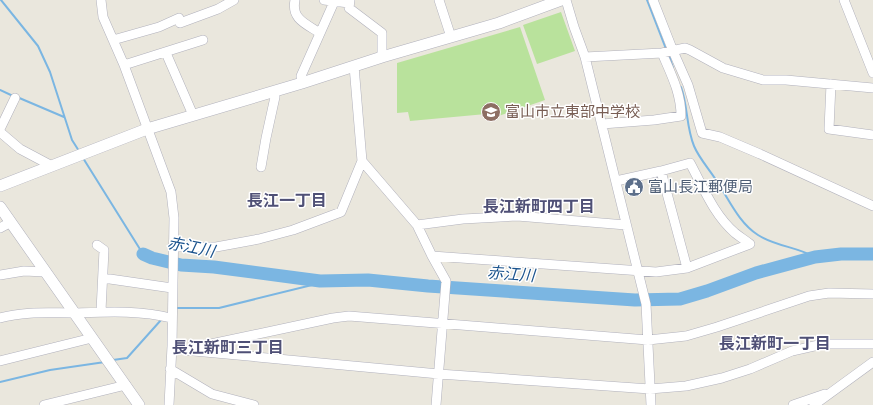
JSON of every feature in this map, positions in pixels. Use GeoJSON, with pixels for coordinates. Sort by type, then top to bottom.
{"type":"FeatureCollection","features":[{"type":"Feature","properties":{"kind":"street"},"geometry":{"type":"LineString","coordinates":[[101,0],[103,17],[124,65],[171,192],[174,218],[172,247],[172,346],[169,405]]}},
{"type":"Feature","properties":{"kind":"street"},"geometry":{"type":"LineString","coordinates":[[113,40],[159,27],[179,18],[180,23],[218,9],[234,0]]}},
{"type":"Feature","properties":{"kind":"street"},"geometry":{"type":"LineString","coordinates":[[295,0],[293,8],[298,19],[320,32]]}},
{"type":"Feature","properties":{"kind":"street"},"geometry":{"type":"LineString","coordinates":[[439,0],[451,37]]}},
{"type":"Feature","properties":{"kind":"street"},"geometry":{"type":"LineString","coordinates":[[0,186],[147,129],[273,92],[382,57],[500,23],[562,0]]}},
{"type":"Feature","properties":{"kind":"street"},"geometry":{"type":"LineString","coordinates":[[566,0],[585,57],[646,304],[651,405]]}},
{"type":"Feature","properties":{"kind":"street"},"geometry":{"type":"LineString","coordinates":[[653,0],[688,85],[702,133],[720,137],[760,154],[873,206]]}},
{"type":"Feature","properties":{"kind":"street"},"geometry":{"type":"LineString","coordinates":[[844,0],[873,73]]}},
{"type":"Feature","properties":{"kind":"street"},"geometry":{"type":"LineString","coordinates":[[302,83],[301,76],[320,32],[329,1],[349,1],[349,8],[382,33],[382,57]]}},
{"type":"Feature","properties":{"kind":"street"},"geometry":{"type":"LineString","coordinates":[[124,65],[166,53],[203,40]]}},
{"type":"Feature","properties":{"kind":"street"},"geometry":{"type":"LineString","coordinates":[[585,57],[662,53],[685,48],[723,68],[763,80],[786,80],[873,88]]}},
{"type":"Feature","properties":{"kind":"street"},"geometry":{"type":"LineString","coordinates":[[166,53],[193,115]]}},
{"type":"Feature","properties":{"kind":"street"},"geometry":{"type":"LineString","coordinates":[[602,124],[654,120],[681,116],[681,105],[677,89],[662,53]]}},
{"type":"Feature","properties":{"kind":"street"},"geometry":{"type":"LineString","coordinates":[[172,247],[216,247],[259,239],[293,230],[341,212],[362,161],[354,66]]}},
{"type":"Feature","properties":{"kind":"street"},"geometry":{"type":"LineString","coordinates":[[831,84],[829,129],[873,135]]}},
{"type":"Feature","properties":{"kind":"street"},"geometry":{"type":"LineString","coordinates":[[261,167],[275,97],[273,92]]}},
{"type":"Feature","properties":{"kind":"street"},"geometry":{"type":"LineString","coordinates":[[15,98],[0,130],[20,149],[52,166]]}},
{"type":"Feature","properties":{"kind":"street"},"geometry":{"type":"LineString","coordinates":[[362,161],[417,225],[446,281],[436,405]]}},
{"type":"Feature","properties":{"kind":"street"},"geometry":{"type":"LineString","coordinates":[[432,256],[656,272],[687,268],[750,244],[735,233],[722,220],[690,163],[616,181]]}},
{"type":"Feature","properties":{"kind":"street"},"geometry":{"type":"LineString","coordinates":[[661,171],[687,268]]}},
{"type":"Feature","properties":{"kind":"street"},"geometry":{"type":"LineString","coordinates":[[0,207],[140,405]]}},
{"type":"Feature","properties":{"kind":"street"},"geometry":{"type":"LineString","coordinates":[[417,225],[463,219],[517,216],[626,225]]}},
{"type":"Feature","properties":{"kind":"street"},"geometry":{"type":"LineString","coordinates":[[0,228],[11,222]]}},
{"type":"Feature","properties":{"kind":"street"},"geometry":{"type":"LineString","coordinates":[[97,245],[104,250],[101,311]]}},
{"type":"Feature","properties":{"kind":"street"},"geometry":{"type":"LineString","coordinates":[[0,275],[24,271],[45,272]]}},
{"type":"Feature","properties":{"kind":"street"},"geometry":{"type":"LineString","coordinates":[[103,278],[172,288]]}},
{"type":"Feature","properties":{"kind":"street"},"geometry":{"type":"LineString","coordinates":[[182,350],[333,318],[349,316],[648,340],[686,336],[809,296],[829,293],[873,294]]}},
{"type":"Feature","properties":{"kind":"street"},"geometry":{"type":"LineString","coordinates":[[0,318],[26,313],[74,313],[101,311],[161,315],[171,318]]}},
{"type":"Feature","properties":{"kind":"street"},"geometry":{"type":"LineString","coordinates":[[0,361],[92,338]]}},
{"type":"Feature","properties":{"kind":"street"},"geometry":{"type":"LineString","coordinates":[[172,346],[182,350],[439,374],[650,389],[686,386],[722,378],[750,369],[792,351],[823,344],[873,344]]}},
{"type":"Feature","properties":{"kind":"street"},"geometry":{"type":"LineString","coordinates":[[814,405],[873,362]]}},
{"type":"Feature","properties":{"kind":"street"},"geometry":{"type":"LineString","coordinates":[[170,369],[212,394],[254,405]]}},
{"type":"Feature","properties":{"kind":"street"},"geometry":{"type":"LineString","coordinates":[[44,405],[126,385]]}},
{"type":"Feature","properties":{"kind":"street"},"geometry":{"type":"LineString","coordinates":[[793,405],[832,391]]}},
{"type":"Feature","properties":{"kind":"green space"},"geometry":{"type":"Polygon","coordinates":[[[561,12],[575,51],[537,64],[523,25],[561,12]]]}},
{"type":"Feature","properties":{"kind":"green space"},"geometry":{"type":"Polygon","coordinates":[[[520,27],[545,100],[490,119],[486,114],[410,121],[408,112],[397,113],[397,63],[520,27]]]}},
{"type":"Feature","properties":{"kind":"waterway"},"geometry":{"type":"LineString","coordinates":[[1,0],[38,46],[50,72],[72,140],[79,151]]}},
{"type":"Feature","properties":{"kind":"waterway"},"geometry":{"type":"LineString","coordinates":[[647,0],[666,49]]}},
{"type":"Feature","properties":{"kind":"waterway"},"geometry":{"type":"LineString","coordinates":[[669,55],[673,68]]}},
{"type":"Feature","properties":{"kind":"waterway"},"geometry":{"type":"LineString","coordinates":[[681,87],[691,139],[694,146],[739,217],[751,230],[765,239],[815,257]]}},
{"type":"Feature","properties":{"kind":"waterway"},"geometry":{"type":"LineString","coordinates":[[0,90],[13,96]]}},
{"type":"Feature","properties":{"kind":"waterway"},"geometry":{"type":"LineString","coordinates":[[17,97],[64,117]]}},
{"type":"Feature","properties":{"kind":"waterway"},"geometry":{"type":"LineString","coordinates":[[83,158],[143,254]]}},
{"type":"Feature","properties":{"kind":"waterway","name":"赤江川"},"geometry":{"type":"LineString","coordinates":[[143,254],[152,258],[181,265],[214,267],[320,281],[368,280],[428,286],[635,300],[680,299],[756,273],[815,257],[841,254],[873,254]]}},
{"type":"Feature","properties":{"kind":"waterway"},"geometry":{"type":"LineString","coordinates":[[176,308],[219,308],[312,285],[320,281]]}},
{"type":"Feature","properties":{"kind":"waterway"},"geometry":{"type":"LineString","coordinates":[[113,360],[127,358],[161,320]]}},
{"type":"Feature","properties":{"kind":"waterway"},"geometry":{"type":"LineString","coordinates":[[0,382],[50,370],[105,362]]}},
{"type":"Feature","properties":{"kind":"place","name":"富山市立東部中学校"},"geometry":{"type":"Point","coordinates":[491,112]}},
{"type":"Feature","properties":{"kind":"place","name":"富山長江郵便局"},"geometry":{"type":"Point","coordinates":[634,187]}},
{"type":"Feature","properties":{"kind":"district","name":"長江一丁目"},"geometry":{"type":"Point","coordinates":[287,200]}},
{"type":"Feature","properties":{"kind":"district","name":"長江新町四丁目"},"geometry":{"type":"Point","coordinates":[539,206]}},
{"type":"Feature","properties":{"kind":"district","name":"長江新町一丁目"},"geometry":{"type":"Point","coordinates":[775,343]}},
{"type":"Feature","properties":{"kind":"district","name":"長江新町三丁目"},"geometry":{"type":"Point","coordinates":[228,347]}}]}
